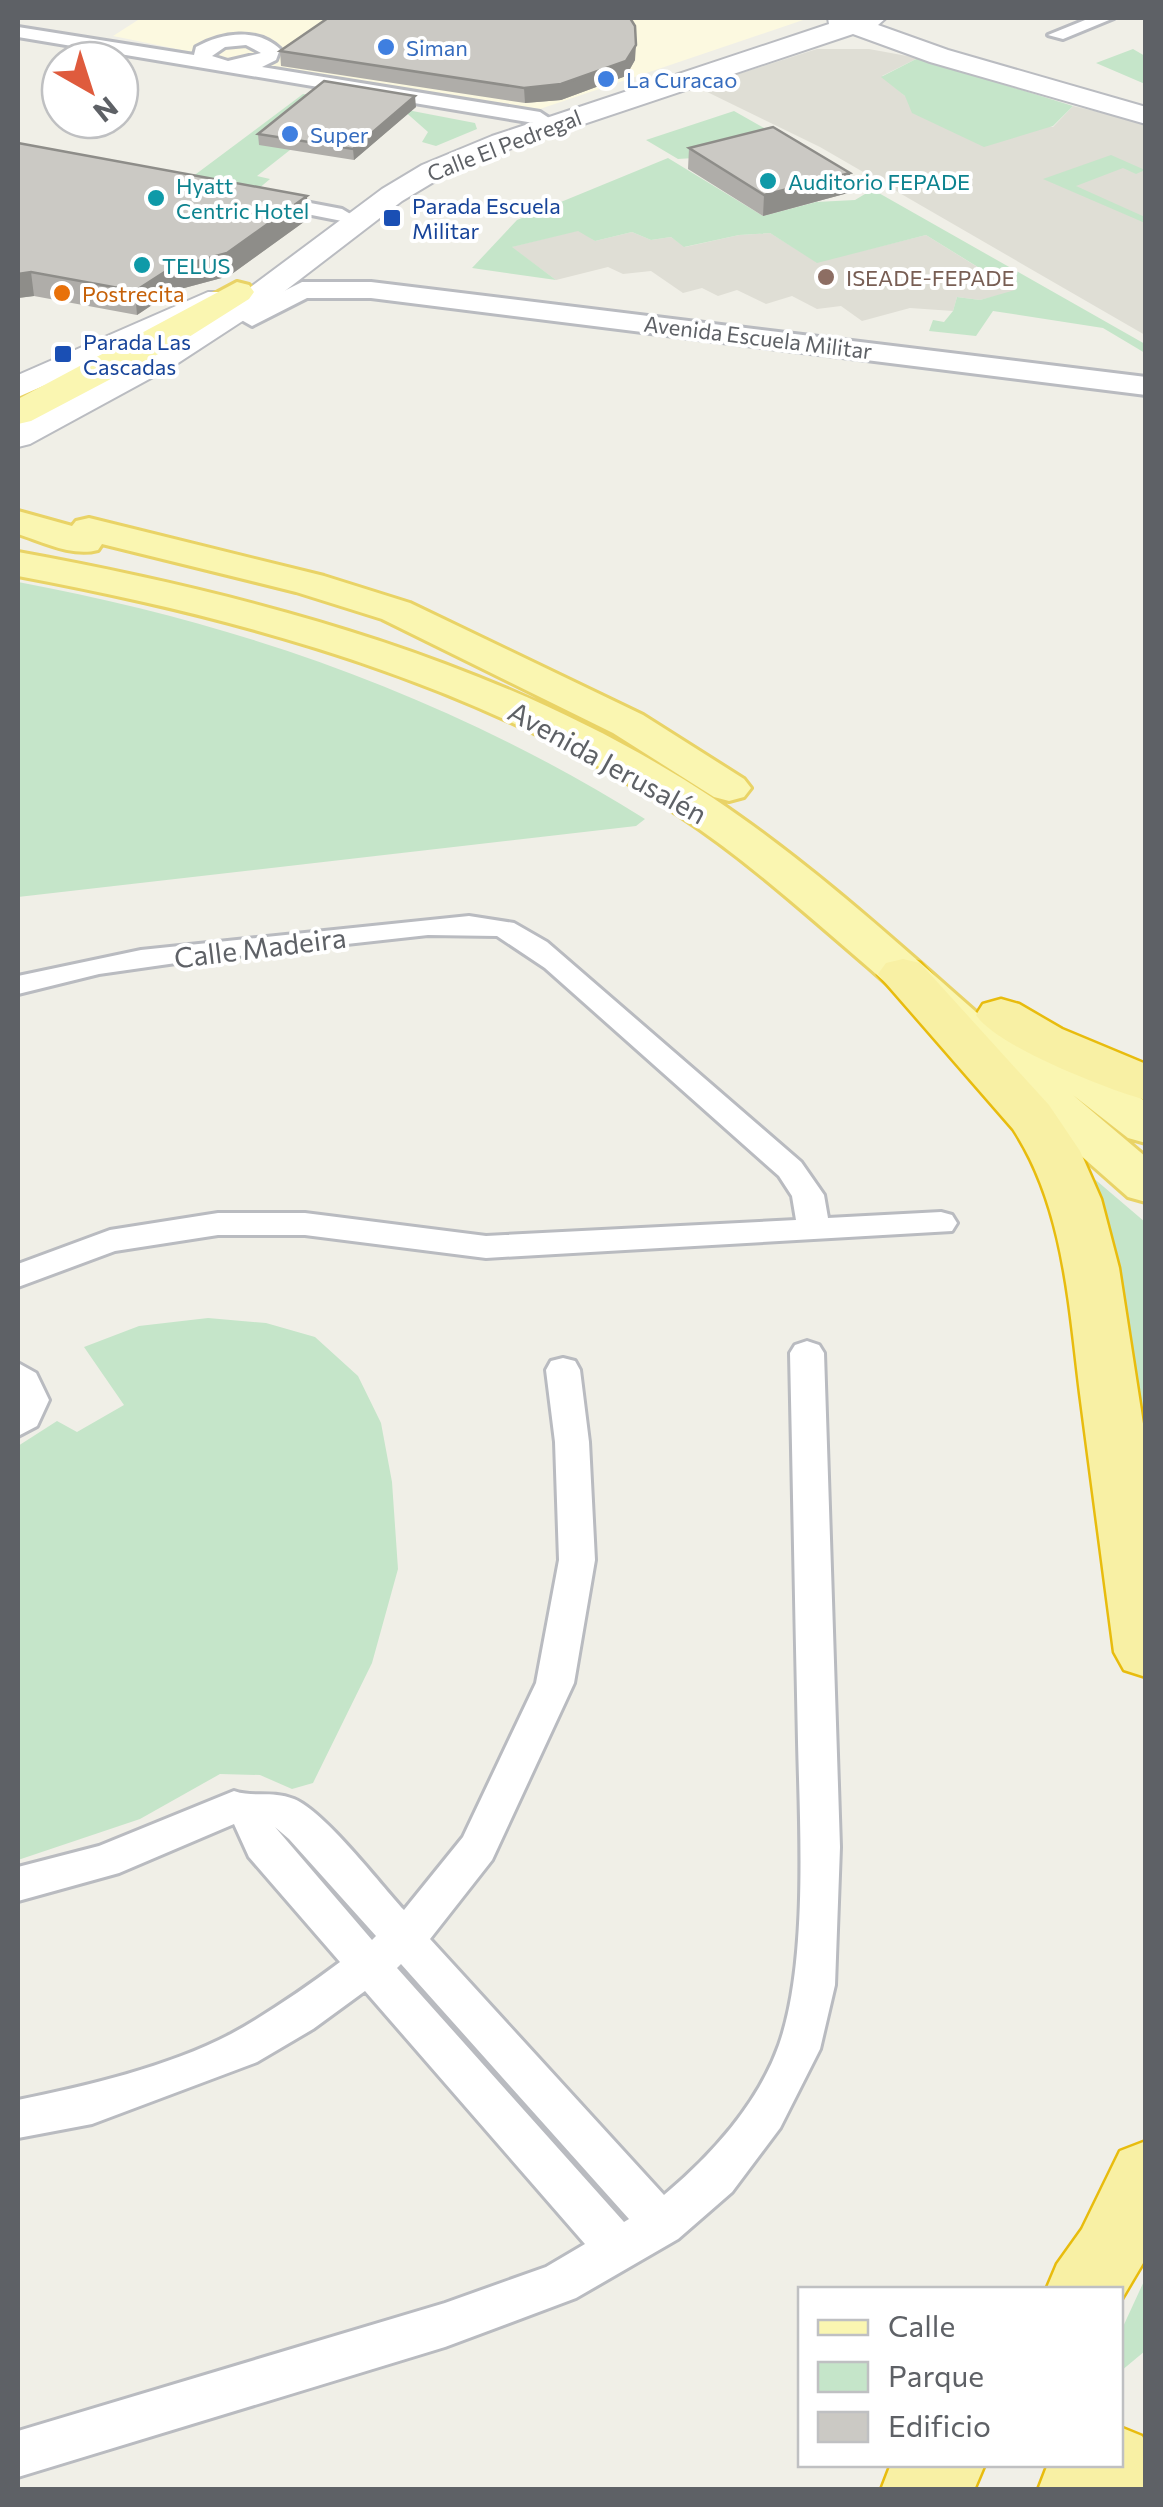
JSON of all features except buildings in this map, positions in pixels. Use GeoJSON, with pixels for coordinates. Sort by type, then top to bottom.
{"type":"FeatureCollection","features":[{"type":"Feature","properties":{"kind":"highway"},"geometry":{"type":"LineString","coordinates":[[903,974],[1031,1117],[1054,1150],[1074,1199],[1091,1268],[1146,1652]]}},
{"type":"Feature","properties":{"kind":"highway"},"geometry":{"type":"LineString","coordinates":[[1001,1015],[1044,1040],[1146,1084]]}},
{"type":"Feature","properties":{"kind":"highway"},"geometry":{"type":"LineString","coordinates":[[1086,2287],[1109,2254],[1146,2175]]}},
{"type":"Feature","properties":{"kind":"highway"},"geometry":{"type":"LineString","coordinates":[[1123,2458],[1146,2442]]}},
{"type":"Feature","properties":{"kind":"highway"},"geometry":{"type":"LineString","coordinates":[[921,2490],[942,2467]]}},
{"type":"Feature","properties":{"kind":"highway"},"geometry":{"type":"LineString","coordinates":[[1078,2490],[1110,2467]]}},
{"type":"Feature","properties":{"kind":"main road"},"geometry":{"type":"LineString","coordinates":[[907,18],[906,31],[913,40],[939,56]]}},
{"type":"Feature","properties":{"kind":"main road"},"geometry":{"type":"LineString","coordinates":[[850,20],[939,56],[1144,115]]}},
{"type":"Feature","properties":{"kind":"main road","name":"Calle El Pedregal"},"geometry":{"type":"LineString","coordinates":[[244,305],[335,236],[370,221],[382,202],[432,170],[850,20]]}},
{"type":"Feature","properties":{"kind":"main road","name":"Calle El Pedregal"},"geometry":{"type":"LineString","coordinates":[[22,433],[187,344],[253,302],[335,236],[391,180],[540,118],[850,20]]}},
{"type":"Feature","properties":{"kind":"main road"},"geometry":{"type":"LineString","coordinates":[[772,50],[838,44],[939,56]]}},
{"type":"Feature","properties":{"kind":"main road"},"geometry":{"type":"LineString","coordinates":[[22,433],[180,361],[244,305],[335,236]]}},
{"type":"Feature","properties":{"kind":"main road"},"geometry":{"type":"LineString","coordinates":[[18,398],[188,324],[244,305]]}},
{"type":"Feature","properties":{"kind":"main road"},"geometry":{"type":"LineString","coordinates":[[18,387],[151,325],[244,305]]}},
{"type":"Feature","properties":{"kind":"main road"},"geometry":{"type":"LineString","coordinates":[[22,433],[125,351]]}},
{"type":"Feature","properties":{"kind":"main road"},"geometry":{"type":"LineString","coordinates":[[18,522],[254,602],[420,669]]}},
{"type":"Feature","properties":{"kind":"main road","name":"Avenida Jerusalén"},"geometry":{"type":"LineString","coordinates":[[18,530],[282,592],[460,662],[655,758],[721,796],[815,860],[1001,1015],[1146,1126]]}},
{"type":"Feature","properties":{"kind":"main road"},"geometry":{"type":"LineString","coordinates":[[18,549],[90,546]]}},
{"type":"Feature","properties":{"kind":"main road","name":"Avenida Jerusalén"},"geometry":{"type":"LineString","coordinates":[[18,564],[216,604],[420,669],[554,727],[670,791],[774,864],[1146,1185]]}},
{"type":"Feature","properties":{"kind":"street"},"geometry":{"type":"LineString","coordinates":[[1058,35],[1105,18]]}},
{"type":"Feature","properties":{"kind":"street"},"geometry":{"type":"LineString","coordinates":[[18,32],[155,53],[267,59]]}},
{"type":"Feature","properties":{"kind":"street"},"geometry":{"type":"LineString","coordinates":[[214,59],[235,40],[256,42],[271,49],[267,59],[272,69],[287,77]]}},
{"type":"Feature","properties":{"kind":"street"},"geometry":{"type":"LineString","coordinates":[[214,59],[287,77],[540,118]]}},
{"type":"Feature","properties":{"kind":"street"},"geometry":{"type":"LineString","coordinates":[[239,196],[335,236]]}},
{"type":"Feature","properties":{"kind":"street","name":"Avenida Escuela Militar"},"geometry":{"type":"LineString","coordinates":[[335,236],[323,272],[338,282],[371,290],[1146,386]]}},
{"type":"Feature","properties":{"kind":"street","name":"Avenida Escuela Militar"},"geometry":{"type":"LineString","coordinates":[[244,305],[302,290],[371,290]]}},
{"type":"Feature","properties":{"kind":"street","name":"Calle Madeira"},"geometry":{"type":"LineString","coordinates":[[18,984],[82,970],[219,951],[411,930],[476,925],[504,929],[530,942],[555,962],[790,1170],[808,1195],[814,1230]]}},
{"type":"Feature","properties":{"kind":"street"},"geometry":{"type":"LineString","coordinates":[[18,1276],[110,1241],[218,1224],[305,1224],[486,1247],[941,1224]]}},
{"type":"Feature","properties":{"kind":"street"},"geometry":{"type":"LineString","coordinates":[[18,2454],[445,2325],[560,2283],[662,2224],[716,2178],[766,2114],[799,2049],[814,1985],[820,1847],[806,1353]]}},
{"type":"Feature","properties":{"kind":"street"},"geometry":{"type":"LineString","coordinates":[[18,2119],[92,2106],[242,2049],[298,2016],[406,1938],[478,1848],[554,1684],[577,1560],[572,1442],[563,1370]]}},
{"type":"Feature","properties":{"kind":"street"},"geometry":{"type":"LineString","coordinates":[[18,1375],[32,1391],[34,1402],[30,1414],[18,1423]]}},
{"type":"Feature","properties":{"kind":"street"},"geometry":{"type":"LineString","coordinates":[[18,1884],[105,1860],[249,1811],[286,1813],[406,1938],[662,2224]]}},
{"type":"Feature","properties":{"kind":"street"},"geometry":{"type":"LineString","coordinates":[[249,1811],[263,1845],[620,2251]]}},
{"type":"Feature","properties":{"kind":"shaded area"},"geometry":{"type":"Polygon","coordinates":[[[141,18],[809,18],[540,109],[301,74],[113,36],[141,18]]]}},
{"type":"Feature","properties":{"kind":"shaded area"},"geometry":{"type":"Polygon","coordinates":[[[817,49],[869,49],[918,58],[882,76],[905,96],[1053,127],[1073,106],[1145,123],[1145,335],[820,147],[697,87],[817,49]]]}},
{"type":"Feature","properties":{"kind":"shaded area","name":"ISEADE-FEPADE"},"geometry":{"type":"Polygon","coordinates":[[[579,230],[595,241],[632,232],[651,240],[671,237],[685,247],[739,235],[770,233],[817,262],[926,235],[1016,291],[980,300],[957,297],[953,311],[910,308],[862,321],[841,306],[817,309],[792,296],[766,304],[737,290],[718,296],[702,288],[683,293],[651,271],[623,274],[608,267],[556,280],[511,247],[579,230]]]}},
{"type":"Feature","properties":{"kind":"green space"},"geometry":{"type":"Polygon","coordinates":[[[1133,49],[1145,56],[1145,84],[1096,63],[1133,49]]]}},
{"type":"Feature","properties":{"kind":"green space"},"geometry":{"type":"Polygon","coordinates":[[[918,58],[1073,106],[1053,126],[984,147],[912,113],[905,96],[881,77],[918,58]]]}},
{"type":"Feature","properties":{"kind":"green space"},"geometry":{"type":"Polygon","coordinates":[[[303,94],[368,103],[290,150],[257,176],[270,179],[251,195],[18,144],[192,177],[303,94]]]}},
{"type":"Feature","properties":{"kind":"green space"},"geometry":{"type":"Polygon","coordinates":[[[402,109],[475,123],[477,129],[436,146],[422,142],[428,132],[402,109]]]}},
{"type":"Feature","properties":{"kind":"green space","name":"ISEADE-FEPADE"},"geometry":{"type":"Polygon","coordinates":[[[734,111],[1145,344],[1145,353],[1103,328],[993,311],[976,336],[929,331],[933,320],[944,322],[957,297],[980,300],[1015,290],[926,235],[817,263],[770,233],[739,235],[684,247],[671,237],[651,240],[632,232],[595,241],[578,231],[512,247],[556,280],[472,268],[517,220],[668,158],[763,216],[816,202],[855,200],[870,191],[801,151],[678,159],[646,140],[734,111]]]}},
{"type":"Feature","properties":{"kind":"green space"},"geometry":{"type":"Polygon","coordinates":[[[1111,155],[1145,170],[1136,174],[1123,168],[1076,186],[1145,217],[1145,223],[1043,179],[1111,155]]]}},
{"type":"Feature","properties":{"kind":"green space"},"geometry":{"type":"Polygon","coordinates":[[[18,582],[183,620],[343,670],[496,736],[645,819],[636,826],[18,897],[18,582]]]}},
{"type":"Feature","properties":{"kind":"green space"},"geometry":{"type":"Polygon","coordinates":[[[1084,1170],[1145,1222],[1145,1527],[1084,1170]]]}},
{"type":"Feature","properties":{"kind":"green space"},"geometry":{"type":"Polygon","coordinates":[[[208,1318],[266,1323],[315,1337],[358,1376],[381,1423],[392,1482],[398,1569],[372,1663],[313,1783],[292,1789],[260,1775],[220,1774],[140,1819],[18,1860],[18,1446],[57,1421],[77,1432],[124,1405],[84,1347],[139,1326],[208,1318]]]}},
{"type":"Feature","properties":{"kind":"green space"},"geometry":{"type":"Polygon","coordinates":[[[1145,2279],[1145,2351],[1123,2369],[1123,2327],[1145,2279]]]}},
{"type":"Feature","properties":{"kind":"place","name":"Siman"},"geometry":{"type":"Point","coordinates":[386,47]}},
{"type":"Feature","properties":{"kind":"place","name":"La Curacao"},"geometry":{"type":"Point","coordinates":[606,79]}},
{"type":"Feature","properties":{"kind":"place","name":"Super"},"geometry":{"type":"Point","coordinates":[290,134]}},
{"type":"Feature","properties":{"kind":"place","name":"Auditorio FEPADE"},"geometry":{"type":"Point","coordinates":[768,181]}},
{"type":"Feature","properties":{"kind":"place","name":"Hyatt Centric Hotel"},"geometry":{"type":"Point","coordinates":[156,198]}},
{"type":"Feature","properties":{"kind":"place","name":"Parada Escuela Militar"},"geometry":{"type":"Point","coordinates":[392,218]}},
{"type":"Feature","properties":{"kind":"place","name":"TELUS"},"geometry":{"type":"Point","coordinates":[142,265]}},
{"type":"Feature","properties":{"kind":"place","name":"ISEADE-FEPADE"},"geometry":{"type":"Point","coordinates":[826,277]}},
{"type":"Feature","properties":{"kind":"place","name":"Postrecita"},"geometry":{"type":"Point","coordinates":[62,293]}},
{"type":"Feature","properties":{"kind":"place","name":"Parada Las Cascadas"},"geometry":{"type":"Point","coordinates":[63,354]}}]}
